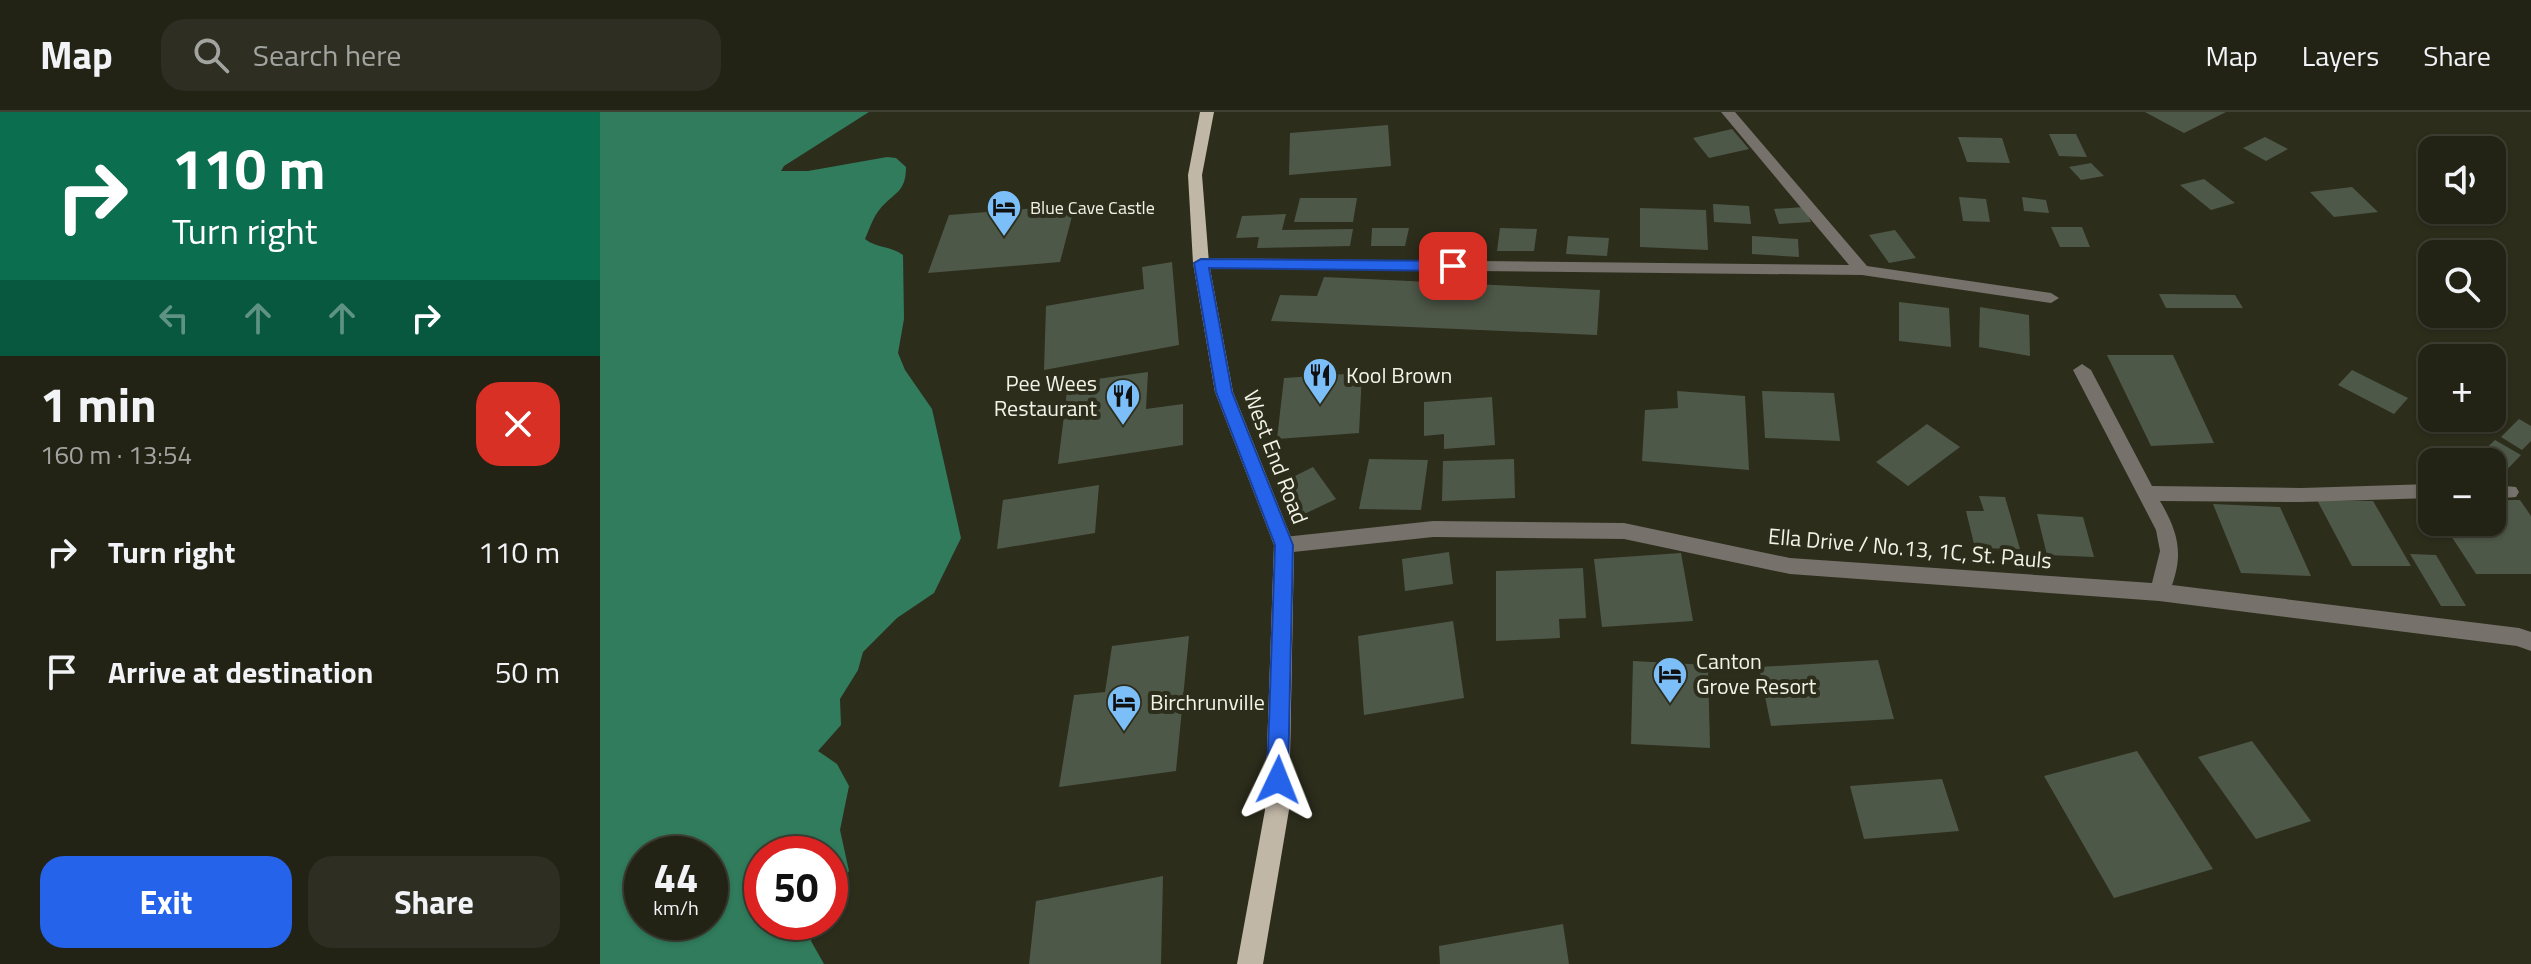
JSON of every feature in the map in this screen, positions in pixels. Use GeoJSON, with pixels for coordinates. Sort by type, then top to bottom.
{"type":"FeatureCollection","features":[{"type":"Feature","properties":{"kind":"main road","name":"West End Road"},"geometry":{"type":"LineString","coordinates":[[1207,112],[1195,175],[1201,263],[1224,392],[1284,545],[1277,810],[1250,964]]}},
{"type":"Feature","properties":{"kind":"street"},"geometry":{"type":"LineString","coordinates":[[1728,112],[1862,270]]}},
{"type":"Feature","properties":{"kind":"street"},"geometry":{"type":"LineString","coordinates":[[1201,263],[1862,270],[2051,298]]}},
{"type":"Feature","properties":{"kind":"street"},"geometry":{"type":"LineString","coordinates":[[2082,370],[2169,534],[2168,570],[2159,592]]}},
{"type":"Feature","properties":{"kind":"street"},"geometry":{"type":"LineString","coordinates":[[2146,493],[2301,495],[2418,491]]}},
{"type":"Feature","properties":{"kind":"street","name":"Ella Drive / No.13, 1C, St. Pauls"},"geometry":{"type":"LineString","coordinates":[[1284,545],[1433,529],[1624,531],[1790,566],[2159,592],[2474,631],[2531,642]]}},
{"type":"Feature","properties":{"kind":"shaded area"},"geometry":{"type":"Polygon","coordinates":[[[600,112],[869,112],[784,166],[781,171],[808,171],[887,157],[896,158],[906,167],[904,182],[878,212],[865,239],[903,255],[904,319],[898,353],[905,370],[932,409],[961,538],[934,593],[897,618],[863,652],[858,670],[840,699],[841,725],[818,751],[837,764],[849,786],[841,836],[744,836],[744,940],[811,940],[824,964],[600,964],[600,112]]]}},
{"type":"Feature","properties":{"kind":"building"},"geometry":{"type":"Polygon","coordinates":[[[2145,112],[2226,112],[2184,133],[2145,112]]]}},
{"type":"Feature","properties":{"kind":"building"},"geometry":{"type":"Polygon","coordinates":[[[1388,125],[1391,166],[1289,175],[1290,133],[1388,125]]]}},
{"type":"Feature","properties":{"kind":"building"},"geometry":{"type":"Polygon","coordinates":[[[1732,129],[1749,149],[1709,158],[1693,138],[1732,129]]]}},
{"type":"Feature","properties":{"kind":"building"},"geometry":{"type":"Polygon","coordinates":[[[2049,134],[2076,134],[2087,157],[2059,156],[2049,134]]]}},
{"type":"Feature","properties":{"kind":"building"},"geometry":{"type":"Polygon","coordinates":[[[1958,137],[2002,138],[2010,163],[1967,162],[1958,137]]]}},
{"type":"Feature","properties":{"kind":"building"},"geometry":{"type":"Polygon","coordinates":[[[2265,137],[2288,149],[2266,161],[2243,148],[2265,137]]]}},
{"type":"Feature","properties":{"kind":"building"},"geometry":{"type":"Polygon","coordinates":[[[2091,163],[2104,176],[2081,180],[2069,167],[2091,163]]]}},
{"type":"Feature","properties":{"kind":"building"},"geometry":{"type":"Polygon","coordinates":[[[2204,179],[2235,203],[2211,210],[2180,185],[2204,179]]]}},
{"type":"Feature","properties":{"kind":"building"},"geometry":{"type":"Polygon","coordinates":[[[2352,187],[2378,212],[2334,217],[2310,192],[2352,187]]]}},
{"type":"Feature","properties":{"kind":"building"},"geometry":{"type":"Polygon","coordinates":[[[1959,197],[1986,199],[1990,222],[1963,221],[1959,197]]]}},
{"type":"Feature","properties":{"kind":"building"},"geometry":{"type":"Polygon","coordinates":[[[2022,197],[2046,200],[2049,213],[2024,211],[2022,197]]]}},
{"type":"Feature","properties":{"kind":"building"},"geometry":{"type":"Polygon","coordinates":[[[1300,198],[1357,198],[1353,222],[1294,222],[1300,198]]]}},
{"type":"Feature","properties":{"kind":"building"},"geometry":{"type":"Polygon","coordinates":[[[1713,204],[1749,206],[1751,224],[1714,222],[1713,204]]]}},
{"type":"Feature","properties":{"kind":"building","name":"Blue Cave Castle"},"geometry":{"type":"Polygon","coordinates":[[[1075,205],[1060,262],[928,273],[949,215],[1075,205]]]}},
{"type":"Feature","properties":{"kind":"building"},"geometry":{"type":"Polygon","coordinates":[[[1805,207],[1811,222],[1779,224],[1774,209],[1805,207]]]}},
{"type":"Feature","properties":{"kind":"building"},"geometry":{"type":"Polygon","coordinates":[[[1640,208],[1706,210],[1708,250],[1640,247],[1640,208]]]}},
{"type":"Feature","properties":{"kind":"building"},"geometry":{"type":"Polygon","coordinates":[[[1286,214],[1282,230],[1353,229],[1350,246],[1257,248],[1259,237],[1236,238],[1242,216],[1286,214]]]}},
{"type":"Feature","properties":{"kind":"building"},"geometry":{"type":"Polygon","coordinates":[[[2051,227],[2082,227],[2090,247],[2060,247],[2051,227]]]}},
{"type":"Feature","properties":{"kind":"building"},"geometry":{"type":"Polygon","coordinates":[[[1372,228],[1409,228],[1405,246],[1371,246],[1372,228]]]}},
{"type":"Feature","properties":{"kind":"building"},"geometry":{"type":"Polygon","coordinates":[[[1500,228],[1537,229],[1534,251],[1497,251],[1500,228]]]}},
{"type":"Feature","properties":{"kind":"building"},"geometry":{"type":"Polygon","coordinates":[[[1895,230],[1916,258],[1889,263],[1869,235],[1895,230]]]}},
{"type":"Feature","properties":{"kind":"building"},"geometry":{"type":"Polygon","coordinates":[[[1568,236],[1609,238],[1607,256],[1566,254],[1568,236]]]}},
{"type":"Feature","properties":{"kind":"building"},"geometry":{"type":"Polygon","coordinates":[[[1752,236],[1798,239],[1799,257],[1752,254],[1752,236]]]}},
{"type":"Feature","properties":{"kind":"building"},"geometry":{"type":"Polygon","coordinates":[[[1172,262],[1179,345],[1044,370],[1046,306],[1144,289],[1142,267],[1172,262]]]}},
{"type":"Feature","properties":{"kind":"building"},"geometry":{"type":"Polygon","coordinates":[[[1324,277],[1600,290],[1597,335],[1271,321],[1280,295],[1317,296],[1324,277]]]}},
{"type":"Feature","properties":{"kind":"building"},"geometry":{"type":"Polygon","coordinates":[[[2159,294],[2235,295],[2243,308],[2166,308],[2159,294]]]}},
{"type":"Feature","properties":{"kind":"building"},"geometry":{"type":"Polygon","coordinates":[[[1899,302],[1949,308],[1951,347],[1899,341],[1899,302]]]}},
{"type":"Feature","properties":{"kind":"building"},"geometry":{"type":"Polygon","coordinates":[[[1980,307],[2029,315],[2030,356],[1979,347],[1980,307]]]}},
{"type":"Feature","properties":{"kind":"building"},"geometry":{"type":"Polygon","coordinates":[[[2107,355],[2173,355],[2214,443],[2151,446],[2107,355]]]}},
{"type":"Feature","properties":{"kind":"building"},"geometry":{"type":"Polygon","coordinates":[[[2352,370],[2408,398],[2394,414],[2338,385],[2352,370]]]}},
{"type":"Feature","properties":{"kind":"building","name":"Pee Wees Restaurant"},"geometry":{"type":"Polygon","coordinates":[[[1148,372],[1146,409],[1183,404],[1183,445],[1058,464],[1068,383],[1148,372]]]}},
{"type":"Feature","properties":{"kind":"building","name":"Kool Brown"},"geometry":{"type":"Polygon","coordinates":[[[1362,373],[1359,433],[1277,439],[1284,378],[1362,373]]]}},
{"type":"Feature","properties":{"kind":"building"},"geometry":{"type":"Polygon","coordinates":[[[1677,391],[1745,396],[1749,470],[1642,461],[1645,410],[1678,408],[1677,391]]]}},
{"type":"Feature","properties":{"kind":"building"},"geometry":{"type":"Polygon","coordinates":[[[1762,391],[1834,393],[1840,441],[1765,438],[1762,391]]]}},
{"type":"Feature","properties":{"kind":"building"},"geometry":{"type":"Polygon","coordinates":[[[1492,397],[1495,445],[1444,449],[1444,434],[1424,436],[1424,402],[1492,397]]]}},
{"type":"Feature","properties":{"kind":"building"},"geometry":{"type":"Polygon","coordinates":[[[2519,419],[2531,426],[2531,441],[2522,450],[2501,437],[2519,419]]]}},
{"type":"Feature","properties":{"kind":"building"},"geometry":{"type":"Polygon","coordinates":[[[1927,424],[1960,447],[1908,486],[1876,462],[1927,424]]]}},
{"type":"Feature","properties":{"kind":"building"},"geometry":{"type":"Polygon","coordinates":[[[2495,440],[2521,455],[2506,471],[2506,448],[2487,448],[2495,440]]]}},
{"type":"Feature","properties":{"kind":"building"},"geometry":{"type":"Polygon","coordinates":[[[1369,459],[1428,460],[1421,510],[1359,509],[1369,459]]]}},
{"type":"Feature","properties":{"kind":"building"},"geometry":{"type":"Polygon","coordinates":[[[1514,459],[1515,498],[1442,501],[1443,461],[1514,459]]]}},
{"type":"Feature","properties":{"kind":"building"},"geometry":{"type":"Polygon","coordinates":[[[1313,467],[1336,499],[1298,517],[1277,485],[1313,467]]]}},
{"type":"Feature","properties":{"kind":"building"},"geometry":{"type":"Polygon","coordinates":[[[1099,485],[1095,533],[997,549],[1003,500],[1099,485]]]}},
{"type":"Feature","properties":{"kind":"building"},"geometry":{"type":"Polygon","coordinates":[[[1979,496],[2005,497],[2020,549],[1975,548],[1966,511],[1984,511],[1979,496]]]}},
{"type":"Feature","properties":{"kind":"building"},"geometry":{"type":"Polygon","coordinates":[[[2317,500],[2373,501],[2411,566],[2352,566],[2317,500]]]}},
{"type":"Feature","properties":{"kind":"building"},"geometry":{"type":"Polygon","coordinates":[[[2506,500],[2520,500],[2531,516],[2531,574],[2476,574],[2451,536],[2506,536],[2506,500]]]}},
{"type":"Feature","properties":{"kind":"building"},"geometry":{"type":"Polygon","coordinates":[[[2213,504],[2280,507],[2311,576],[2241,573],[2213,504]]]}},
{"type":"Feature","properties":{"kind":"building"},"geometry":{"type":"Polygon","coordinates":[[[2037,514],[2083,517],[2094,557],[2047,555],[2037,514]]]}},
{"type":"Feature","properties":{"kind":"building"},"geometry":{"type":"Polygon","coordinates":[[[1449,552],[1453,584],[1405,591],[1402,559],[1449,552]]]}},
{"type":"Feature","properties":{"kind":"building"},"geometry":{"type":"Polygon","coordinates":[[[1681,553],[1693,621],[1602,627],[1594,559],[1681,553]]]}},
{"type":"Feature","properties":{"kind":"building"},"geometry":{"type":"Polygon","coordinates":[[[2410,554],[2436,555],[2466,606],[2441,606],[2410,554]]]}},
{"type":"Feature","properties":{"kind":"building"},"geometry":{"type":"Polygon","coordinates":[[[1583,568],[1586,618],[1559,619],[1560,638],[1496,641],[1496,571],[1583,568]]]}},
{"type":"Feature","properties":{"kind":"building"},"geometry":{"type":"Polygon","coordinates":[[[1453,621],[1464,698],[1364,715],[1358,636],[1453,621]]]}},
{"type":"Feature","properties":{"kind":"building","name":"Birchrunville"},"geometry":{"type":"Polygon","coordinates":[[[1189,636],[1176,771],[1059,787],[1074,695],[1105,692],[1112,646],[1189,636]]]}},
{"type":"Feature","properties":{"kind":"building"},"geometry":{"type":"Polygon","coordinates":[[[1878,660],[1894,719],[1771,726],[1759,667],[1878,660]]]}},
{"type":"Feature","properties":{"kind":"building","name":"Canton Grove Resort"},"geometry":{"type":"Polygon","coordinates":[[[1633,661],[1708,665],[1710,748],[1631,744],[1633,661]]]}},
{"type":"Feature","properties":{"kind":"building"},"geometry":{"type":"Polygon","coordinates":[[[2252,741],[2311,821],[2256,839],[2198,757],[2252,741]]]}},
{"type":"Feature","properties":{"kind":"building"},"geometry":{"type":"Polygon","coordinates":[[[2137,751],[2213,869],[2114,898],[2044,776],[2137,751]]]}},
{"type":"Feature","properties":{"kind":"building"},"geometry":{"type":"Polygon","coordinates":[[[1942,779],[1959,831],[1864,839],[1850,786],[1942,779]]]}},
{"type":"Feature","properties":{"kind":"building"},"geometry":{"type":"Polygon","coordinates":[[[1163,876],[1161,964],[1029,964],[1036,901],[1163,876]]]}},
{"type":"Feature","properties":{"kind":"building"},"geometry":{"type":"Polygon","coordinates":[[[1563,924],[1569,964],[1440,964],[1439,946],[1563,924]]]}},
{"type":"Feature","properties":{"kind":"place","name":"Blue Cave Castle"},"geometry":{"type":"Point","coordinates":[1004,238]}},
{"type":"Feature","properties":{"kind":"place","name":"Kool Brown"},"geometry":{"type":"Point","coordinates":[1320,406]}},
{"type":"Feature","properties":{"kind":"place","name":"Pee Wees Restaurant"},"geometry":{"type":"Point","coordinates":[1123,427]}},
{"type":"Feature","properties":{"kind":"place","name":"Canton Grove Resort"},"geometry":{"type":"Point","coordinates":[1670,705]}},
{"type":"Feature","properties":{"kind":"place","name":"Birchrunville"},"geometry":{"type":"Point","coordinates":[1124,733]}},
{"type":"Feature","properties":{"kind":"route"},"geometry":{"type":"LineString","coordinates":[[1278,780],[1284,545],[1224,392],[1201,263],[1453,266]]}}]}
